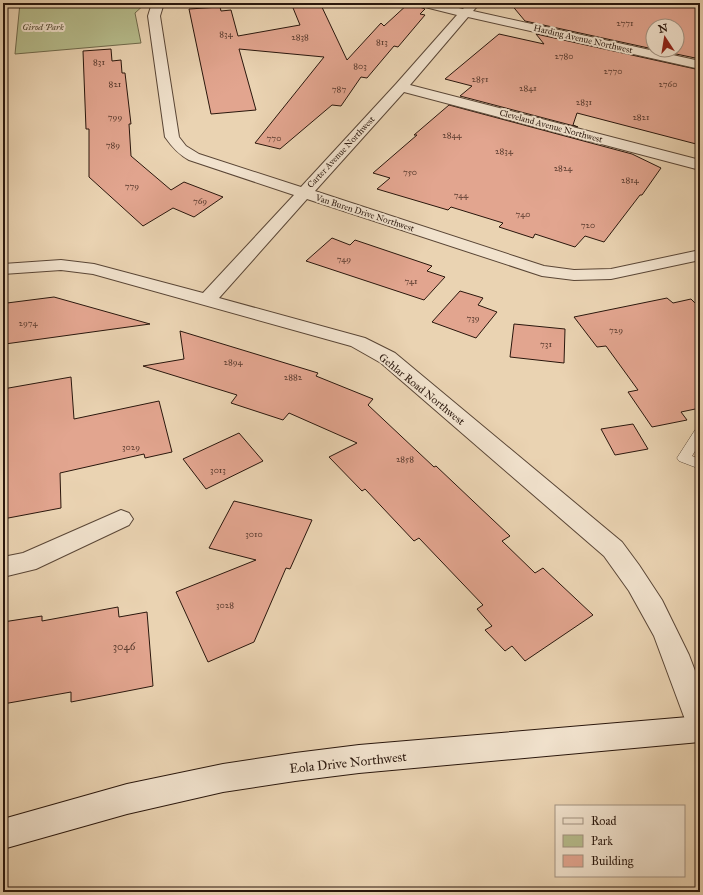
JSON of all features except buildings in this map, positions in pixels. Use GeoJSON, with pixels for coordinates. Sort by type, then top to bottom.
{"type":"FeatureCollection","features":[{"type":"Feature","properties":{"kind":"street","name":"Van Buren Drive Northwest"},"geometry":{"type":"LineString","coordinates":[[158,3],[154,16],[172,137],[181,149],[194,157],[542,271],[574,275],[611,274],[700,255]]}},
{"type":"Feature","properties":{"kind":"street","name":"Harding Avenue Northwest"},"geometry":{"type":"LineString","coordinates":[[421,3],[470,8],[700,65]]}},
{"type":"Feature","properties":{"kind":"street","name":"Carter Avenue Northwest"},"geometry":{"type":"LineString","coordinates":[[206,301],[401,87],[470,8]]}},
{"type":"Feature","properties":{"kind":"street","name":"Cleveland Avenue Northwest"},"geometry":{"type":"LineString","coordinates":[[401,87],[700,165]]}},
{"type":"Feature","properties":{"kind":"street","name":"Gehlar Road Northwest"},"geometry":{"type":"LineString","coordinates":[[3,269],[61,265],[94,269],[358,342],[388,358],[601,539],[632,572],[648,598],[672,646],[700,724]]}},
{"type":"Feature","properties":{"kind":"street"},"geometry":{"type":"LineString","coordinates":[[3,567],[27,562],[121,519]]}},
{"type":"Feature","properties":{"kind":"street","name":"Eola Drive Northwest"},"geometry":{"type":"LineString","coordinates":[[3,834],[126,799],[223,778],[295,767],[359,759],[700,729]]}},
{"type":"Feature","properties":{"kind":"lane"},"geometry":{"type":"LineString","coordinates":[[700,433],[684,458],[700,464]]}},
{"type":"Feature","properties":{"kind":"green space","name":"Girod Park"},"geometry":{"type":"Polygon","coordinates":[[[20,3],[146,3],[135,13],[141,43],[15,54],[20,3]]]}}]}
